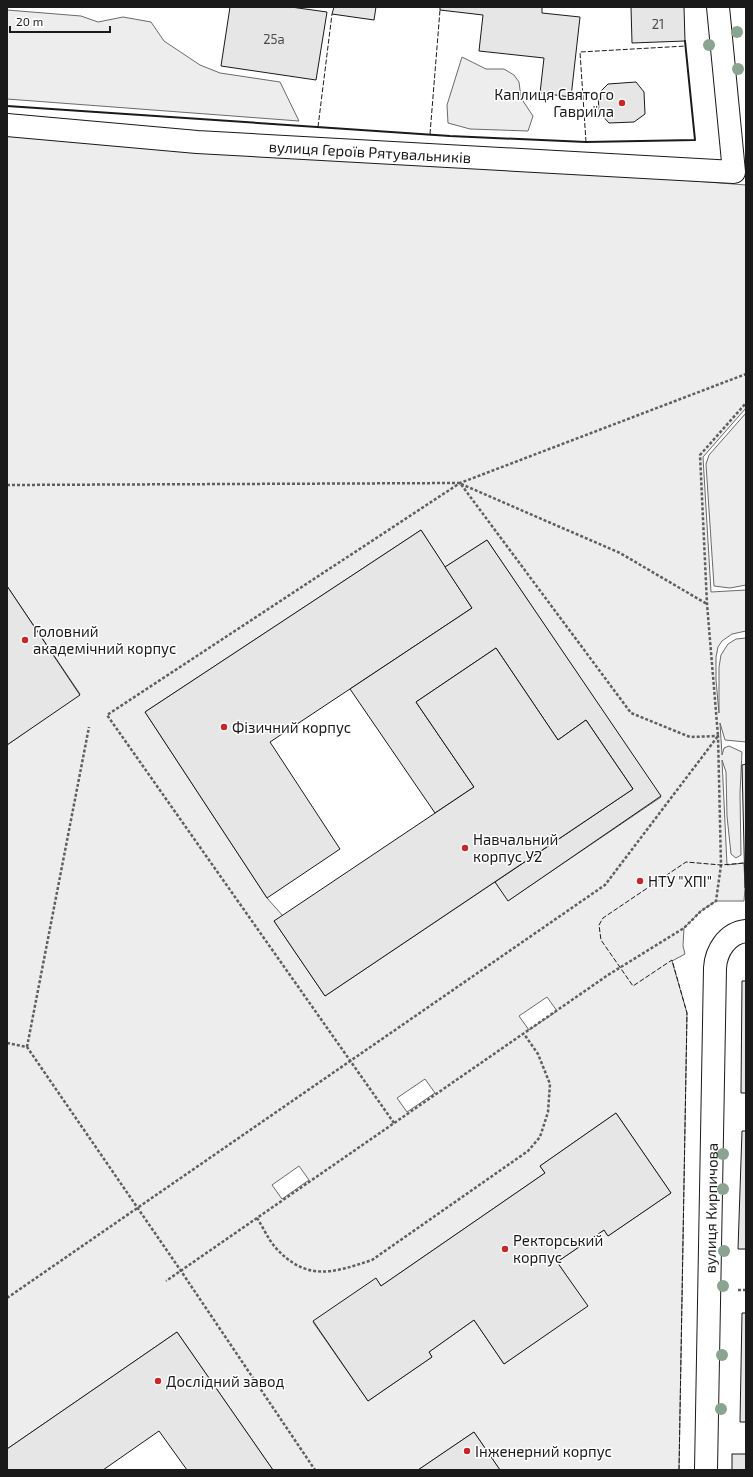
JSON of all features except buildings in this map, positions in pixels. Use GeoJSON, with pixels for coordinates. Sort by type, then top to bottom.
{"type":"FeatureCollection","features":[{"type":"Feature","properties":{"kind":"street"},"geometry":{"type":"LineString","coordinates":[[718,7],[740,173]]}},
{"type":"Feature","properties":{"kind":"street","name":"вулиця Героїв Рятувальників"},"geometry":{"type":"LineString","coordinates":[[7,124],[196,142],[740,173]]}},
{"type":"Feature","properties":{"kind":"street","name":"вулиця Кирпичова"},"geometry":{"type":"LineString","coordinates":[[706,1470],[715,968],[716,957],[721,947],[728,939],[746,931]]}},
{"type":"Feature","properties":{"kind":"path"},"geometry":{"type":"LineString","coordinates":[[394,1123],[107,715],[460,484],[746,374]]}},
{"type":"Feature","properties":{"kind":"path"},"geometry":{"type":"LineString","coordinates":[[166,1281],[608,975],[684,928],[701,911],[716,901],[721,865],[718,736],[707,604],[700,455],[746,403]]}},
{"type":"Feature","properties":{"kind":"path"},"geometry":{"type":"LineString","coordinates":[[460,484],[631,713],[690,737],[718,736]]}},
{"type":"Feature","properties":{"kind":"path"},"geometry":{"type":"LineString","coordinates":[[7,485],[460,484],[620,553],[707,604]]}},
{"type":"Feature","properties":{"kind":"path"},"geometry":{"type":"LineString","coordinates":[[27,1047],[89,727]]}},
{"type":"Feature","properties":{"kind":"path"},"geometry":{"type":"LineString","coordinates":[[7,1298],[605,885],[718,736]]}},
{"type":"Feature","properties":{"kind":"path"},"geometry":{"type":"LineString","coordinates":[[257,1218],[275,1247],[296,1266],[319,1273],[347,1269],[372,1260],[528,1151],[540,1137],[548,1112],[550,1084],[538,1054],[524,1034]]}},
{"type":"Feature","properties":{"kind":"path"},"geometry":{"type":"LineString","coordinates":[[7,1043],[27,1047],[181,1271],[315,1470]]}},
{"type":"Feature","properties":{"kind":"shaded area"},"geometry":{"type":"Polygon","coordinates":[[[7,10],[81,16],[98,22],[123,17],[151,22],[164,41],[200,65],[220,73],[280,82],[299,121],[7,99],[7,10]]]}},
{"type":"Feature","properties":{"kind":"shaded area"},"geometry":{"type":"Polygon","coordinates":[[[462,57],[486,69],[504,69],[514,75],[519,82],[521,98],[533,116],[528,131],[470,129],[448,123],[447,105],[462,57]]]}},
{"type":"Feature","properties":{"kind":"shaded area"},"geometry":{"type":"Polygon","coordinates":[[[7,125],[197,142],[746,185],[746,408],[703,457],[711,592],[746,590],[746,631],[732,634],[722,641],[718,647],[716,657],[716,680],[719,713],[719,667],[721,655],[728,644],[736,639],[746,638],[746,742],[725,740],[720,723],[722,755],[724,748],[729,746],[742,752],[740,794],[741,855],[736,858],[731,854],[727,816],[726,772],[722,760],[727,865],[744,863],[745,888],[744,901],[716,901],[701,911],[684,928],[683,946],[685,954],[672,961],[687,1013],[679,1470],[500,1470],[474,1432],[418,1470],[273,1470],[177,1332],[7,1449],[7,745],[80,694],[7,586],[7,125]],[[421,530],[145,712],[267,898],[283,916],[274,921],[325,996],[495,882],[509,900],[661,797],[487,540],[445,567],[421,530]],[[547,997],[519,1016],[529,1030],[557,1011],[547,997]],[[425,1079],[397,1098],[407,1112],[435,1093],[425,1079]],[[616,1113],[540,1166],[545,1173],[381,1286],[376,1279],[313,1322],[368,1401],[432,1357],[429,1352],[474,1320],[504,1364],[587,1306],[557,1262],[604,1230],[608,1236],[671,1193],[616,1113]],[[299,1166],[272,1185],[282,1199],[309,1180],[299,1166]]]}},
{"type":"Feature","properties":{"kind":"shaded area"},"geometry":{"type":"Polygon","coordinates":[[[746,413],[746,585],[730,588],[714,586],[706,464],[709,455],[746,413]]]}},
{"type":"Feature","properties":{"kind":"fence"},"geometry":{"type":"LineString","coordinates":[[430,134],[440,10]]}},
{"type":"Feature","properties":{"kind":"fence"},"geometry":{"type":"LineString","coordinates":[[318,127],[332,14]]}},
{"type":"Feature","properties":{"kind":"fence"},"geometry":{"type":"LineString","coordinates":[[586,142],[580,52],[686,46]]}},
{"type":"Feature","properties":{"kind":"fence"},"geometry":{"type":"LineString","coordinates":[[679,1470],[687,1013],[672,960],[633,986],[601,940],[599,925],[603,918],[686,862],[721,865],[744,863]]}},
{"type":"Feature","properties":{"kind":"wall"},"geometry":{"type":"LineString","coordinates":[[7,106],[450,136],[586,142],[695,140],[685,41]]}},
{"type":"Feature","properties":{"kind":"place","name":"Каплиця Святого Гавриїла"},"geometry":{"type":"Point","coordinates":[622,103]}},
{"type":"Feature","properties":{"kind":"place","name":"Головний академічний корпус"},"geometry":{"type":"Point","coordinates":[25,640]}},
{"type":"Feature","properties":{"kind":"place","name":"Фізичний корпус"},"geometry":{"type":"Point","coordinates":[224,727]}},
{"type":"Feature","properties":{"kind":"place","name":"Навчальний корпус У2"},"geometry":{"type":"Point","coordinates":[465,848]}},
{"type":"Feature","properties":{"kind":"place","name":"НТУ \"ХПІ\""},"geometry":{"type":"Point","coordinates":[640,881]}},
{"type":"Feature","properties":{"kind":"place","name":"Ректорський корпус"},"geometry":{"type":"Point","coordinates":[505,1249]}},
{"type":"Feature","properties":{"kind":"place","name":"Дослідний завод"},"geometry":{"type":"Point","coordinates":[158,1381]}},
{"type":"Feature","properties":{"kind":"place","name":"Інженерний корпус"},"geometry":{"type":"Point","coordinates":[467,1451]}}]}
